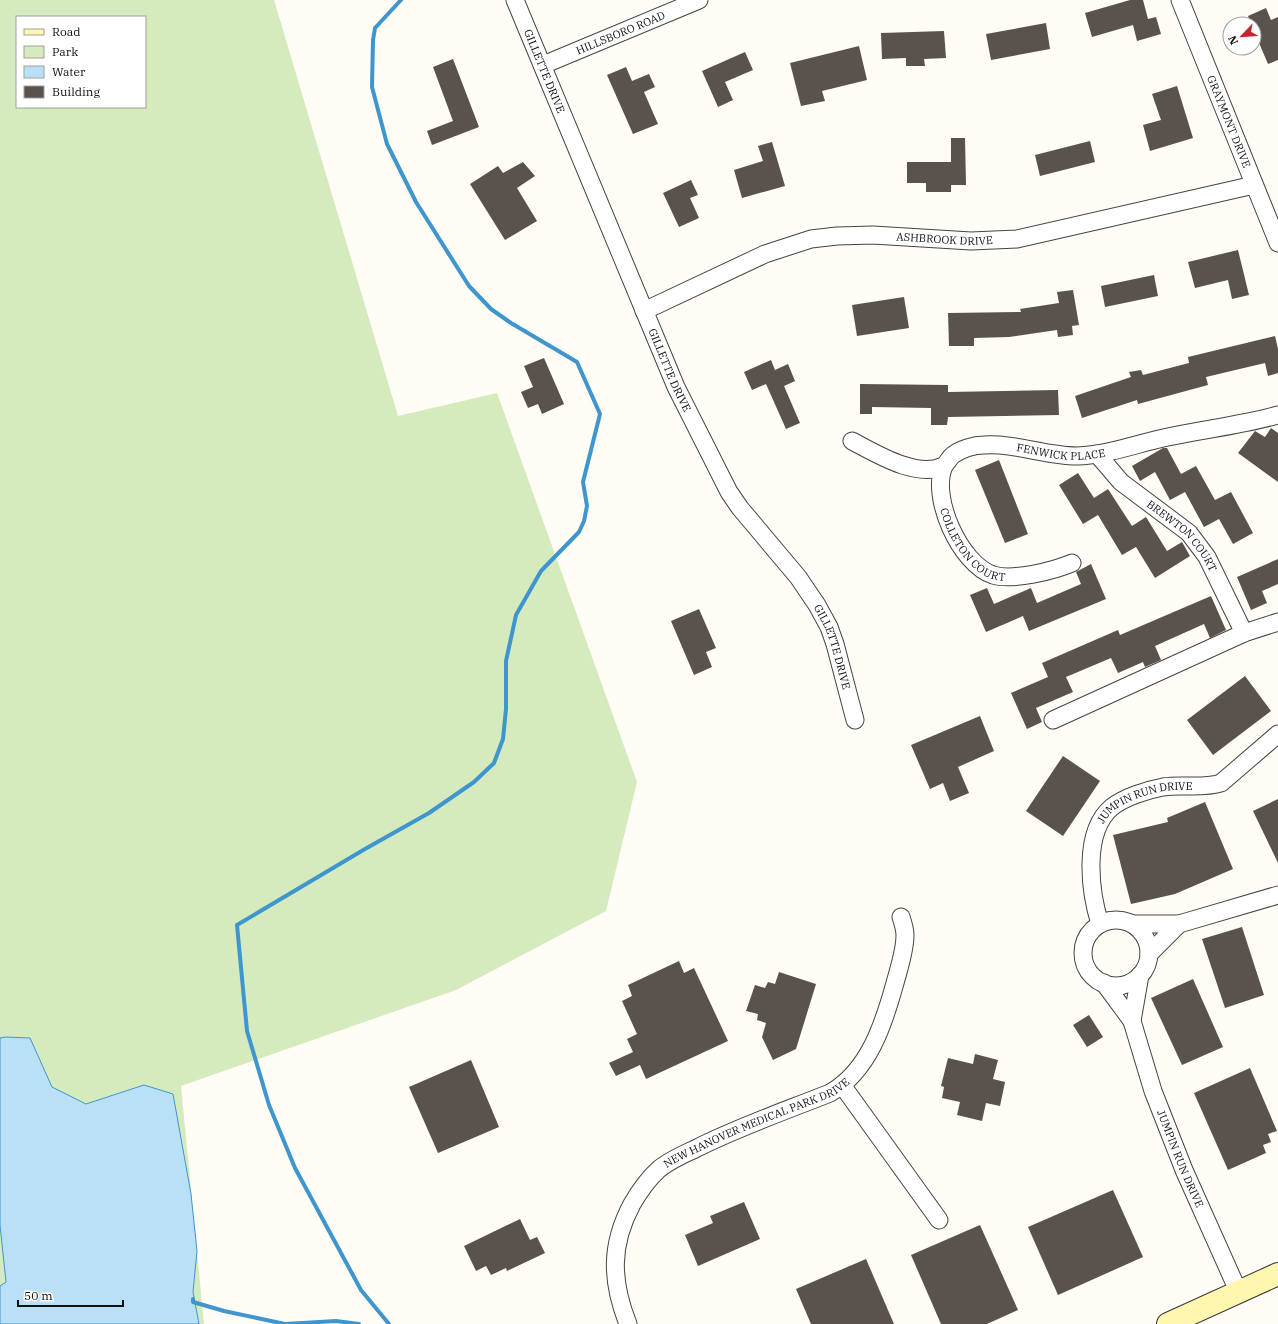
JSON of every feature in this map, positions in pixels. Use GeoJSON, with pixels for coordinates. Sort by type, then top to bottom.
{"type":"FeatureCollection","features":[{"type":"Feature","properties":{"kind":"main road"},"geometry":{"type":"LineString","coordinates":[[1168,1324],[1278,1274]]}},
{"type":"Feature","properties":{"kind":"street","name":"GILLETTE DRIVE"},"geometry":{"type":"LineString","coordinates":[[515,0],[676,386],[729,492],[740,508],[798,577],[817,605],[829,627],[856,720]]}},
{"type":"Feature","properties":{"kind":"street","name":"HILLSBORO ROAD"},"geometry":{"type":"LineString","coordinates":[[543,65],[699,0]]}},
{"type":"Feature","properties":{"kind":"street","name":"GRAYMONT DRIVE"},"geometry":{"type":"LineString","coordinates":[[1180,0],[1278,242]]}},
{"type":"Feature","properties":{"kind":"street","name":"ASHBROOK DRIVE"},"geometry":{"type":"LineString","coordinates":[[644,311],[766,254],[810,239],[837,236],[873,235],[971,242],[1017,239],[1254,185]]}},
{"type":"Feature","properties":{"kind":"street","name":"FENWICK PLACE"},"geometry":{"type":"LineString","coordinates":[[944,466],[953,455],[962,450],[982,445],[1022,447],[1061,455],[1097,454],[1176,435],[1254,422],[1278,415]]}},
{"type":"Feature","properties":{"kind":"street"},"geometry":{"type":"LineString","coordinates":[[852,441],[895,463],[914,468],[932,469],[944,466]]}},
{"type":"Feature","properties":{"kind":"street","name":"BREWTON COURT"},"geometry":{"type":"LineString","coordinates":[[1097,454],[1121,482],[1189,532],[1207,557],[1244,633]]}},
{"type":"Feature","properties":{"kind":"street","name":"COLLETON COURT"},"geometry":{"type":"LineString","coordinates":[[944,466],[940,479],[942,500],[947,518],[959,543],[976,565],[994,575],[1003,576],[1043,573],[1072,563]]}},
{"type":"Feature","properties":{"kind":"street"},"geometry":{"type":"LineString","coordinates":[[1053,720],[1244,633],[1278,622]]}},
{"type":"Feature","properties":{"kind":"street","name":"JUMPIN RUN DRIVE"},"geometry":{"type":"LineString","coordinates":[[1100,924],[1092,888],[1092,853],[1099,824],[1111,808],[1133,797],[1162,788],[1180,786],[1203,787],[1221,783],[1278,734]]}},
{"type":"Feature","properties":{"kind":"street","name":"JUMPIN RUN DRIVE"},"geometry":{"type":"LineString","coordinates":[[1239,1293],[1184,1170],[1154,1091],[1132,1021],[1104,983],[1093,976],[1088,969],[1084,953],[1088,936],[1100,924],[1116,920],[1133,924],[1179,924],[1278,895]]}},
{"type":"Feature","properties":{"kind":"street","name":"NEW HANOVER MEDICAL PARK DRIVE"},"geometry":{"type":"LineString","coordinates":[[628,1324],[620,1303],[617,1288],[615,1258],[619,1236],[627,1215],[640,1190],[649,1179],[671,1161],[706,1143],[830,1093],[842,1085],[870,1050],[880,1032],[900,967],[905,935],[901,917]]}},
{"type":"Feature","properties":{"kind":"street"},"geometry":{"type":"LineString","coordinates":[[1133,924],[1145,936],[1149,954]]}},
{"type":"Feature","properties":{"kind":"street","name":"JUMPIN RUN DRIVE"},"geometry":{"type":"LineString","coordinates":[[1132,1021],[1140,975],[1148,961],[1149,954],[1179,924]]}},
{"type":"Feature","properties":{"kind":"street"},"geometry":{"type":"LineString","coordinates":[[1104,983],[1116,985],[1125,984],[1140,975]]}},
{"type":"Feature","properties":{"kind":"street"},"geometry":{"type":"LineString","coordinates":[[842,1085],[939,1220]]}},
{"type":"Feature","properties":{"kind":"green space"},"geometry":{"type":"Polygon","coordinates":[[[0,0],[274,0],[398,416],[497,393],[637,782],[606,911],[456,990],[181,1086],[204,1324],[0,1324],[0,0]]]}},
{"type":"Feature","properties":{"kind":"water"},"geometry":{"type":"Polygon","coordinates":[[[0,1038],[30,1038],[52,1087],[86,1104],[144,1085],[173,1094],[191,1194],[197,1251],[193,1292],[199,1324],[0,1324],[0,1286],[6,1282],[0,1225],[0,1038]]]}},
{"type":"Feature","properties":{"kind":"building"},"geometry":{"type":"Polygon","coordinates":[[[1130,0],[1143,0],[1148,19],[1156,17],[1161,34],[1137,41],[1133,25],[1092,37],[1085,13],[1130,0]]]}},
{"type":"Feature","properties":{"kind":"building"},"geometry":{"type":"Polygon","coordinates":[[[1266,8],[1271,20],[1278,17],[1278,60],[1268,64],[1262,50],[1262,16],[1248,16],[1266,8]]]}},
{"type":"Feature","properties":{"kind":"building"},"geometry":{"type":"Polygon","coordinates":[[[1046,23],[1050,49],[991,60],[986,34],[1046,23]]]}},
{"type":"Feature","properties":{"kind":"building"},"geometry":{"type":"Polygon","coordinates":[[[944,31],[946,58],[924,59],[925,66],[906,66],[906,58],[882,59],[881,33],[944,31]]]}},
{"type":"Feature","properties":{"kind":"building"},"geometry":{"type":"Polygon","coordinates":[[[859,46],[867,80],[822,91],[825,101],[801,106],[790,63],[859,46]]]}},
{"type":"Feature","properties":{"kind":"building"},"geometry":{"type":"Polygon","coordinates":[[[745,52],[753,70],[725,82],[733,100],[718,107],[702,71],[745,52]]]}},
{"type":"Feature","properties":{"kind":"building"},"geometry":{"type":"Polygon","coordinates":[[[453,59],[479,127],[432,145],[427,131],[453,121],[433,67],[453,59]]]}},
{"type":"Feature","properties":{"kind":"building"},"geometry":{"type":"Polygon","coordinates":[[[626,67],[632,81],[649,74],[655,87],[644,92],[658,124],[633,134],[607,75],[626,67]]]}},
{"type":"Feature","properties":{"kind":"building"},"geometry":{"type":"Polygon","coordinates":[[[1177,86],[1193,138],[1150,151],[1143,125],[1161,120],[1152,94],[1177,86]]]}},
{"type":"Feature","properties":{"kind":"building"},"geometry":{"type":"Polygon","coordinates":[[[951,138],[965,138],[966,185],[951,185],[951,192],[926,192],[926,183],[907,183],[907,162],[951,162],[951,138]]]}},
{"type":"Feature","properties":{"kind":"building"},"geometry":{"type":"Polygon","coordinates":[[[1090,141],[1095,162],[1040,176],[1035,155],[1090,141]]]}},
{"type":"Feature","properties":{"kind":"building"},"geometry":{"type":"Polygon","coordinates":[[[772,142],[785,186],[742,198],[734,170],[763,161],[758,146],[772,142]]]}},
{"type":"Feature","properties":{"kind":"building"},"geometry":{"type":"Polygon","coordinates":[[[523,162],[535,176],[517,188],[537,221],[505,240],[470,184],[498,166],[503,173],[523,162]]]}},
{"type":"Feature","properties":{"kind":"building"},"geometry":{"type":"Polygon","coordinates":[[[691,180],[698,195],[690,198],[699,218],[679,227],[663,193],[691,180]]]}},
{"type":"Feature","properties":{"kind":"building"},"geometry":{"type":"Polygon","coordinates":[[[1238,250],[1249,295],[1232,299],[1228,280],[1195,288],[1188,262],[1238,250]]]}},
{"type":"Feature","properties":{"kind":"building"},"geometry":{"type":"Polygon","coordinates":[[[1154,275],[1158,296],[1105,307],[1101,286],[1154,275]]]}},
{"type":"Feature","properties":{"kind":"building"},"geometry":{"type":"Polygon","coordinates":[[[1073,290],[1079,325],[1072,326],[1073,335],[1058,337],[1057,330],[1009,337],[974,338],[974,346],[949,346],[948,313],[1021,312],[1020,309],[1059,303],[1057,292],[1073,290]]]}},
{"type":"Feature","properties":{"kind":"building"},"geometry":{"type":"Polygon","coordinates":[[[904,297],[909,328],[857,336],[852,305],[904,297]]]}},
{"type":"Feature","properties":{"kind":"building"},"geometry":{"type":"Polygon","coordinates":[[[1275,336],[1278,349],[1278,373],[1268,376],[1265,363],[1206,377],[1208,385],[1138,404],[1137,400],[1082,418],[1075,396],[1131,377],[1129,372],[1141,370],[1143,375],[1189,363],[1188,357],[1275,336]]]}},
{"type":"Feature","properties":{"kind":"building"},"geometry":{"type":"Polygon","coordinates":[[[544,358],[564,404],[542,414],[538,404],[528,408],[521,392],[533,387],[524,366],[544,358]]]}},
{"type":"Feature","properties":{"kind":"building"},"geometry":{"type":"Polygon","coordinates":[[[771,360],[775,370],[788,364],[795,381],[784,386],[800,423],[786,429],[766,384],[752,390],[744,372],[771,360]]]}},
{"type":"Feature","properties":{"kind":"building"},"geometry":{"type":"Polygon","coordinates":[[[860,384],[948,385],[948,392],[1058,390],[1059,415],[948,417],[947,425],[931,425],[931,408],[872,407],[872,414],[860,414],[860,384]]]}},
{"type":"Feature","properties":{"kind":"building"},"geometry":{"type":"Polygon","coordinates":[[[1271,428],[1278,433],[1278,482],[1238,453],[1255,431],[1265,437],[1271,428]]]}},
{"type":"Feature","properties":{"kind":"building"},"geometry":{"type":"Polygon","coordinates":[[[1163,448],[1167,448],[1181,474],[1196,466],[1215,500],[1231,492],[1253,533],[1233,544],[1219,519],[1204,527],[1185,492],[1170,500],[1155,472],[1140,481],[1132,466],[1163,448]]]}},
{"type":"Feature","properties":{"kind":"building"},"geometry":{"type":"Polygon","coordinates":[[[999,460],[1028,534],[1005,543],[975,470],[999,460]]]}},
{"type":"Feature","properties":{"kind":"building"},"geometry":{"type":"Polygon","coordinates":[[[1078,473],[1094,498],[1108,489],[1132,526],[1146,517],[1167,551],[1182,542],[1190,556],[1155,578],[1136,547],[1122,555],[1098,515],[1083,524],[1059,485],[1078,473]]]}},
{"type":"Feature","properties":{"kind":"building"},"geometry":{"type":"Polygon","coordinates":[[[1278,559],[1278,584],[1262,591],[1267,603],[1251,610],[1237,577],[1278,559]]]}},
{"type":"Feature","properties":{"kind":"building"},"geometry":{"type":"Polygon","coordinates":[[[1091,564],[1106,599],[1029,631],[1023,616],[986,632],[970,595],[987,588],[994,604],[1031,588],[1037,603],[1081,584],[1076,572],[1091,564]]]}},
{"type":"Feature","properties":{"kind":"building"},"geometry":{"type":"Polygon","coordinates":[[[1211,596],[1226,630],[1210,638],[1204,624],[1155,646],[1161,660],[1145,667],[1143,662],[1118,673],[1111,658],[1066,677],[1073,692],[1036,708],[1042,722],[1027,729],[1011,693],[1048,677],[1042,663],[1118,630],[1120,635],[1211,596]]]}},
{"type":"Feature","properties":{"kind":"building"},"geometry":{"type":"Polygon","coordinates":[[[699,609],[716,648],[706,652],[712,667],[694,675],[671,621],[699,609]]]}},
{"type":"Feature","properties":{"kind":"building"},"geometry":{"type":"Polygon","coordinates":[[[1245,676],[1271,711],[1213,755],[1187,720],[1245,676]]]}},
{"type":"Feature","properties":{"kind":"building"},"geometry":{"type":"Polygon","coordinates":[[[980,716],[994,751],[958,767],[969,793],[950,801],[943,783],[930,789],[911,745],[980,716]]]}},
{"type":"Feature","properties":{"kind":"building"},"geometry":{"type":"Polygon","coordinates":[[[1063,756],[1100,781],[1063,836],[1026,811],[1063,756]]]}},
{"type":"Feature","properties":{"kind":"building"},"geometry":{"type":"Polygon","coordinates":[[[1278,799],[1278,863],[1253,811],[1278,799]]]}},
{"type":"Feature","properties":{"kind":"building"},"geometry":{"type":"Polygon","coordinates":[[[1205,802],[1233,869],[1175,894],[1131,904],[1113,835],[1168,822],[1167,818],[1205,802]]]}},
{"type":"Feature","properties":{"kind":"building"},"geometry":{"type":"Polygon","coordinates":[[[1242,927],[1264,995],[1225,1008],[1202,939],[1242,927]]]}},
{"type":"Feature","properties":{"kind":"building"},"geometry":{"type":"Polygon","coordinates":[[[679,961],[684,973],[694,968],[728,1041],[646,1079],[640,1065],[616,1076],[609,1063],[633,1052],[627,1039],[637,1034],[622,1001],[632,996],[628,985],[679,961]]]}},
{"type":"Feature","properties":{"kind":"building"},"geometry":{"type":"Polygon","coordinates":[[[779,972],[816,984],[796,1049],[773,1060],[762,1037],[766,1023],[757,1020],[758,1014],[746,1011],[755,985],[765,988],[768,982],[775,984],[779,972]]]}},
{"type":"Feature","properties":{"kind":"building"},"geometry":{"type":"Polygon","coordinates":[[[1193,979],[1223,1047],[1182,1065],[1151,998],[1193,979]]]}},
{"type":"Feature","properties":{"kind":"building"},"geometry":{"type":"Polygon","coordinates":[[[1089,1015],[1103,1037],[1087,1047],[1073,1025],[1089,1015]]]}},
{"type":"Feature","properties":{"kind":"building"},"geometry":{"type":"Polygon","coordinates":[[[975,1054],[998,1060],[993,1079],[1005,1082],[1000,1106],[986,1103],[982,1121],[957,1115],[960,1102],[942,1098],[944,1087],[941,1086],[948,1058],[973,1064],[975,1054]]]}},
{"type":"Feature","properties":{"kind":"building"},"geometry":{"type":"Polygon","coordinates":[[[471,1060],[499,1127],[438,1153],[409,1087],[471,1060]]]}},
{"type":"Feature","properties":{"kind":"building"},"geometry":{"type":"Polygon","coordinates":[[[1250,1068],[1277,1131],[1268,1134],[1271,1142],[1263,1145],[1266,1153],[1228,1170],[1194,1093],[1250,1068]]]}},
{"type":"Feature","properties":{"kind":"building"},"geometry":{"type":"Polygon","coordinates":[[[1113,1190],[1143,1257],[1058,1295],[1028,1227],[1113,1190]]]}},
{"type":"Feature","properties":{"kind":"building"},"geometry":{"type":"Polygon","coordinates":[[[744,1202],[760,1239],[698,1266],[685,1235],[713,1223],[710,1216],[744,1202]]]}},
{"type":"Feature","properties":{"kind":"building"},"geometry":{"type":"Polygon","coordinates":[[[520,1219],[530,1240],[537,1237],[545,1253],[507,1271],[506,1268],[491,1275],[486,1266],[476,1271],[464,1246],[520,1219]]]}},
{"type":"Feature","properties":{"kind":"building"},"geometry":{"type":"Polygon","coordinates":[[[980,1225],[1018,1310],[987,1324],[941,1324],[911,1255],[980,1225]]]}},
{"type":"Feature","properties":{"kind":"building"},"geometry":{"type":"Polygon","coordinates":[[[866,1259],[894,1324],[811,1324],[796,1289],[866,1259]]]}},
{"type":"Feature","properties":{"kind":"waterway"},"geometry":{"type":"LineString","coordinates":[[389,1324],[361,1290],[295,1168],[269,1105],[247,1031],[237,925],[429,813],[474,782],[494,763],[503,739],[506,709],[506,661],[516,615],[541,571],[579,532],[584,521],[587,506],[583,482],[600,414],[577,362],[511,323],[491,309],[469,286],[416,202],[387,144],[372,87],[373,40],[375,28],[401,0]]}},
{"type":"Feature","properties":{"kind":"waterway"},"geometry":{"type":"LineString","coordinates":[[193,1299],[193,1302],[224,1311],[285,1324],[336,1321],[359,1324]]}}]}
